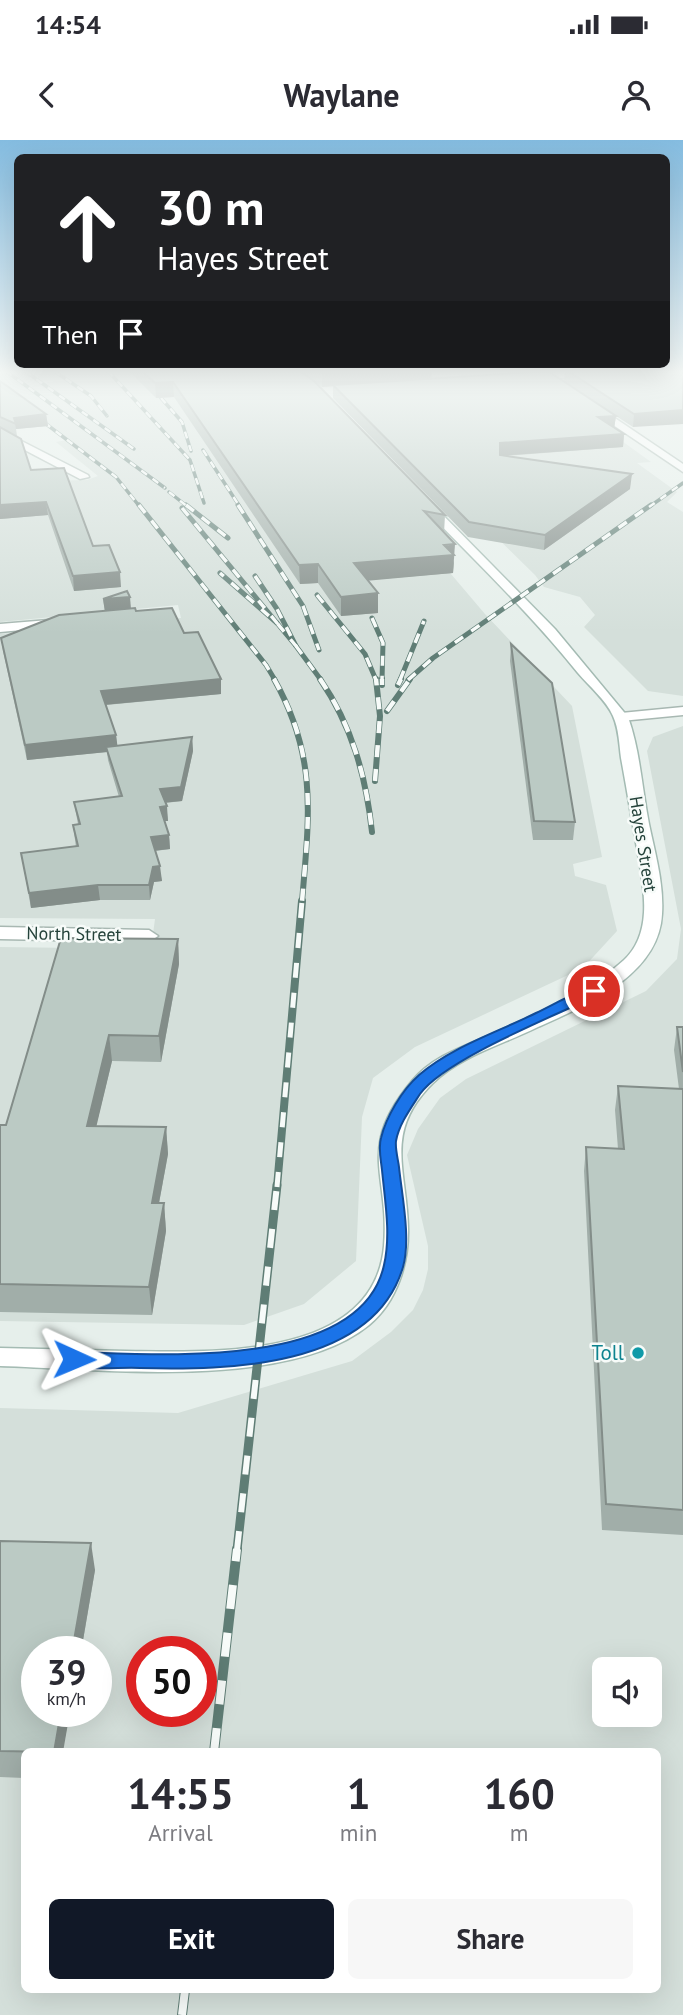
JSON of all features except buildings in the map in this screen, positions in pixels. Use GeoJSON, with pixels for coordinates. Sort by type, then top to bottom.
{"type":"FeatureCollection","features":[{"type":"Feature","properties":{"kind":"main road"},"geometry":{"type":"LineString","coordinates":[[48,458],[83,477]]}},
{"type":"Feature","properties":{"kind":"main road"},"geometry":{"type":"LineString","coordinates":[[668,458],[683,469]]}},
{"type":"Feature","properties":{"kind":"main road","name":"Hayes Street"},"geometry":{"type":"LineString","coordinates":[[0,1357],[181,1362],[261,1357],[313,1343],[346,1327],[366,1314],[380,1296],[394,1267],[396,1247],[388,1142],[395,1120],[424,1079],[453,1059],[594,991],[632,963],[648,943],[653,919],[652,885],[621,717],[573,657],[414,491]]}},
{"type":"Feature","properties":{"kind":"main road"},"geometry":{"type":"LineString","coordinates":[[0,628],[69,622]]}},
{"type":"Feature","properties":{"kind":"main road"},"geometry":{"type":"LineString","coordinates":[[621,717],[683,711]]}},
{"type":"Feature","properties":{"kind":"main road","name":"North Street"},"geometry":{"type":"LineString","coordinates":[[0,933],[149,936]]}},
{"type":"Feature","properties":{"kind":"shaded area"},"geometry":{"type":"Polygon","coordinates":[[[76,458],[353,458],[485,614],[572,706],[602,857],[573,864],[575,876],[606,885],[617,931],[583,968],[415,1047],[373,1078],[362,1117],[356,1261],[304,1304],[244,1325],[0,1321],[0,947],[151,949],[155,919],[0,918],[0,634],[181,618],[178,605],[0,622],[0,482],[87,480],[98,476],[76,458]]]}},
{"type":"Feature","properties":{"kind":"shaded area"},"geometry":{"type":"Polygon","coordinates":[[[417,458],[646,458],[651,462],[637,463],[677,492],[667,502],[683,512],[683,696],[648,691],[584,627],[595,615],[580,597],[544,587],[417,458]]]}},
{"type":"Feature","properties":{"kind":"shaded area"},"geometry":{"type":"Polygon","coordinates":[[[683,726],[683,2015],[0,2015],[0,1408],[178,1413],[352,1361],[391,1332],[413,1310],[423,1290],[428,1269],[428,1246],[407,1155],[418,1129],[440,1098],[466,1079],[646,991],[677,959],[681,929],[647,751],[653,737],[683,726]]]}},
{"type":"Feature","properties":{"kind":"railway"},"geometry":{"type":"LineString","coordinates":[[92,458],[116,477],[140,507]]}},
{"type":"Feature","properties":{"kind":"railway"},"geometry":{"type":"LineString","coordinates":[[125,458],[165,488]]}},
{"type":"Feature","properties":{"kind":"railway"},"geometry":{"type":"LineString","coordinates":[[189,458],[204,503]]}},
{"type":"Feature","properties":{"kind":"railway"},"geometry":{"type":"LineString","coordinates":[[209,458],[240,507]]}},
{"type":"Feature","properties":{"kind":"railway"},"geometry":{"type":"LineString","coordinates":[[649,507],[683,483]]}},
{"type":"Feature","properties":{"kind":"railway"},"geometry":{"type":"LineString","coordinates":[[169,492],[188,507]]}},
{"type":"Feature","properties":{"kind":"railway"},"geometry":{"type":"LineString","coordinates":[[139,505],[275,680]]}},
{"type":"Feature","properties":{"kind":"railway"},"geometry":{"type":"LineString","coordinates":[[186,505],[228,538]]}},
{"type":"Feature","properties":{"kind":"railway"},"geometry":{"type":"LineString","coordinates":[[238,505],[303,606],[319,650]]}},
{"type":"Feature","properties":{"kind":"railway"},"geometry":{"type":"LineString","coordinates":[[408,680],[433,658],[651,505]]}},
{"type":"Feature","properties":{"kind":"railway"},"geometry":{"type":"LineString","coordinates":[[182,508],[277,623]]}},
{"type":"Feature","properties":{"kind":"railway"},"geometry":{"type":"LineString","coordinates":[[220,573],[277,623]]}},
{"type":"Feature","properties":{"kind":"railway"},"geometry":{"type":"LineString","coordinates":[[255,576],[277,609],[296,646]]}},
{"type":"Feature","properties":{"kind":"railway"},"geometry":{"type":"LineString","coordinates":[[317,595],[365,654],[376,680]]}},
{"type":"Feature","properties":{"kind":"railway"},"geometry":{"type":"LineString","coordinates":[[372,618],[383,643],[382,680]]}},
{"type":"Feature","properties":{"kind":"railway"},"geometry":{"type":"LineString","coordinates":[[400,680],[424,621]]}},
{"type":"Feature","properties":{"kind":"railway"},"geometry":{"type":"LineString","coordinates":[[277,623],[296,646]]}},
{"type":"Feature","properties":{"kind":"railway"},"geometry":{"type":"LineString","coordinates":[[296,646],[321,680]]}},
{"type":"Feature","properties":{"kind":"railway"},"geometry":{"type":"LineString","coordinates":[[274,679],[288,707],[304,761],[308,814],[302,902]]}},
{"type":"Feature","properties":{"kind":"railway"},"geometry":{"type":"LineString","coordinates":[[320,679],[341,715],[356,752],[366,791],[372,832]]}},
{"type":"Feature","properties":{"kind":"railway"},"geometry":{"type":"LineString","coordinates":[[375,781],[380,716],[376,679]]}},
{"type":"Feature","properties":{"kind":"railway"},"geometry":{"type":"LineString","coordinates":[[398,685],[401,679]]}},
{"type":"Feature","properties":{"kind":"railway"},"geometry":{"type":"LineString","coordinates":[[387,711],[410,679]]}},
{"type":"Feature","properties":{"kind":"railway"},"geometry":{"type":"LineString","coordinates":[[382,680],[382,685]]}},
{"type":"Feature","properties":{"kind":"railway"},"geometry":{"type":"LineString","coordinates":[[277,1187],[302,901]]}},
{"type":"Feature","properties":{"kind":"railway"},"geometry":{"type":"LineString","coordinates":[[237,1550],[277,1185]]}},
{"type":"Feature","properties":{"kind":"railway"},"geometry":{"type":"LineString","coordinates":[[214,1748],[237,1549]]}},
{"type":"Feature","properties":{"kind":"railway"},"geometry":{"type":"LineString","coordinates":[[182,2015],[185,1993]]}},
{"type":"Feature","properties":{"kind":"place","name":"Toll"},"geometry":{"type":"Point","coordinates":[638,1353]}},
{"type":"Feature","properties":{"kind":"route"},"geometry":{"type":"LineString","coordinates":[[74,1359],[181,1362],[261,1357],[313,1343],[355,1323],[375,1304],[394,1267],[396,1229],[388,1167],[388,1142],[395,1120],[415,1090],[424,1079],[453,1059],[594,991]]}}]}
